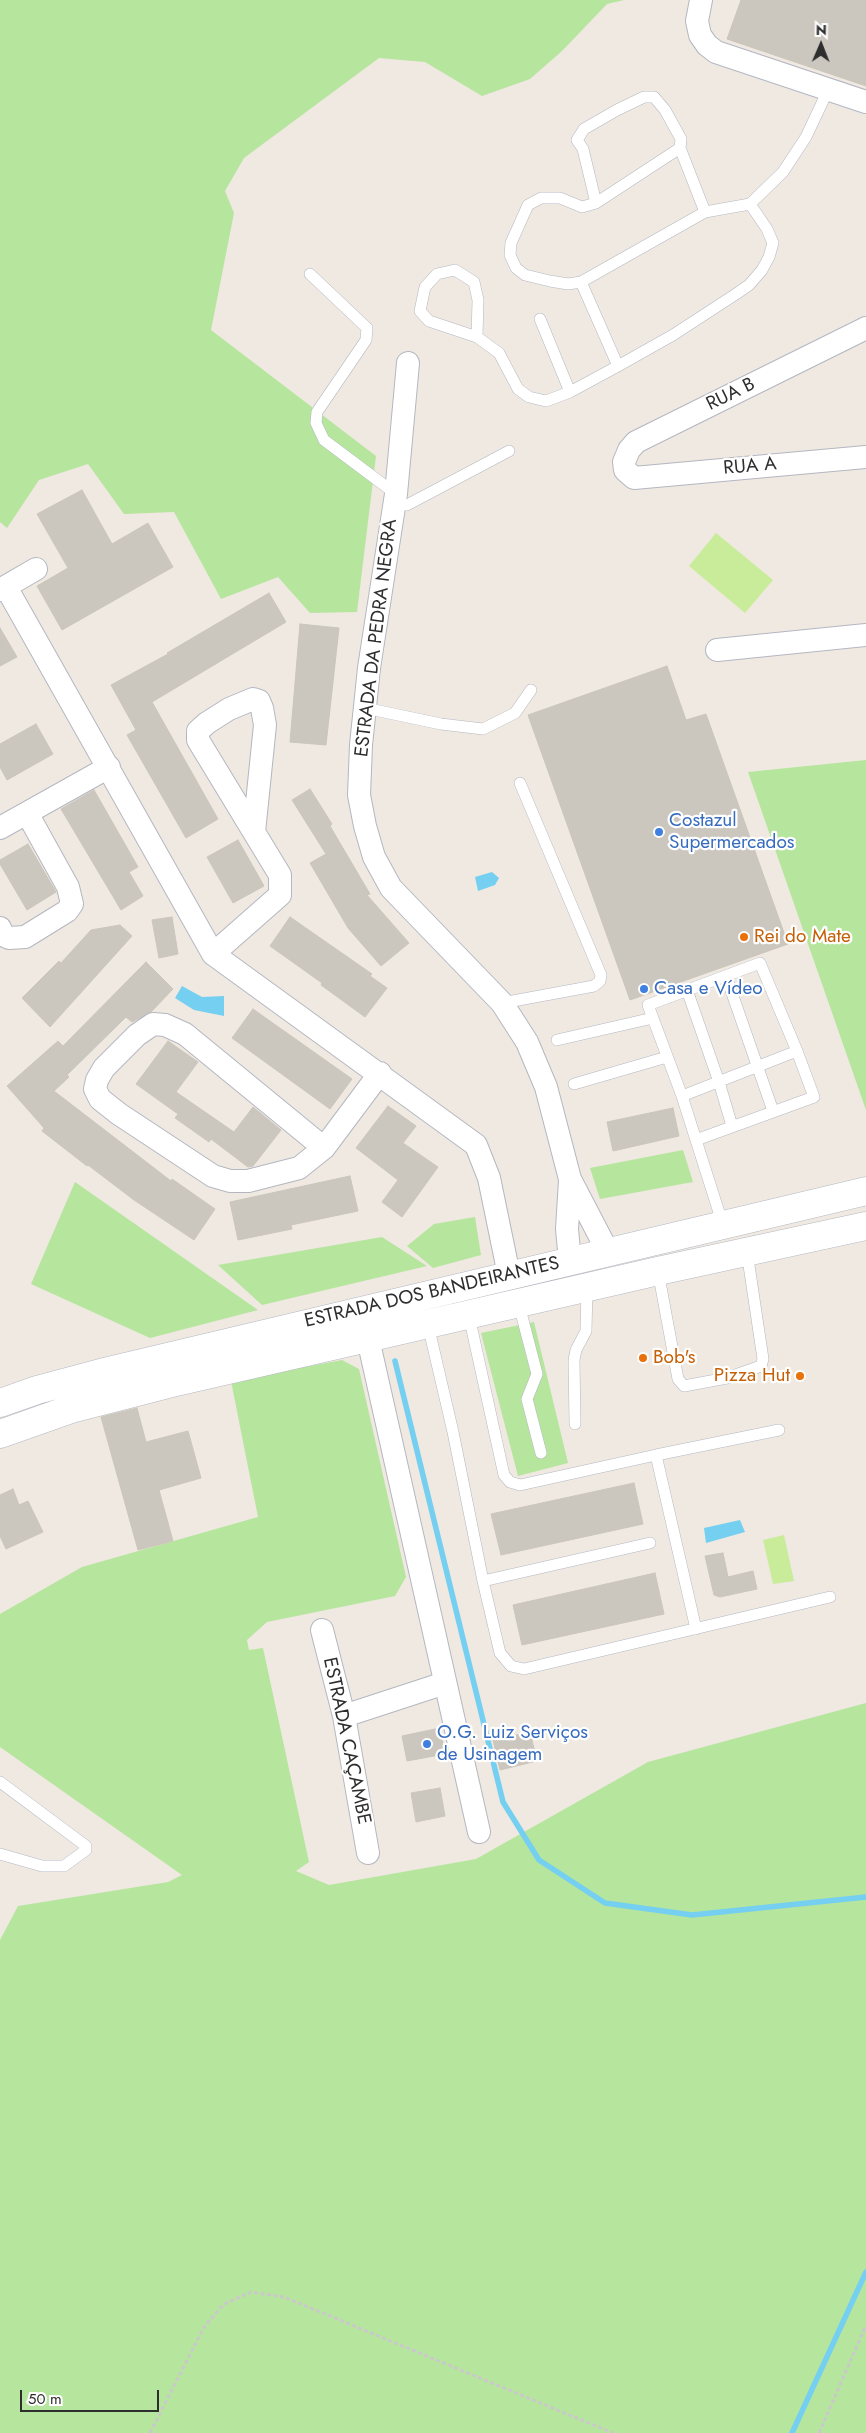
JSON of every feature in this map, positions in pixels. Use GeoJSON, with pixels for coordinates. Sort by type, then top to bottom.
{"type":"FeatureCollection","features":[{"type":"Feature","properties":{"kind":"main road","name":"ESTRADA DOS BANDEIRANTES"},"geometry":{"type":"LineString","coordinates":[[0,1404],[37,1390],[108,1371],[866,1191]]}},
{"type":"Feature","properties":{"kind":"main road","name":"ESTRADA DOS BANDEIRANTES"},"geometry":{"type":"LineString","coordinates":[[0,1434],[80,1407],[658,1271],[866,1226]]}},
{"type":"Feature","properties":{"kind":"street"},"geometry":{"type":"LineString","coordinates":[[701,0],[697,21],[700,34],[707,45],[716,52],[829,88],[866,102]]}},
{"type":"Feature","properties":{"kind":"street","name":"RUA B"},"geometry":{"type":"LineString","coordinates":[[634,478],[625,470],[624,462],[629,450],[636,442],[866,328]]}},
{"type":"Feature","properties":{"kind":"street","name":"ESTRADA DA PEDRA NEGRA"},"geometry":{"type":"LineString","coordinates":[[408,363],[395,499],[365,708],[359,795],[374,857],[391,888],[502,1003],[527,1042],[546,1087],[570,1179],[608,1252]]}},
{"type":"Feature","properties":{"kind":"street","name":"RUA A"},"geometry":{"type":"LineString","coordinates":[[634,478],[866,457]]}},
{"type":"Feature","properties":{"kind":"street"},"geometry":{"type":"LineString","coordinates":[[36,569],[3,589],[109,768],[213,954],[380,1073],[476,1145],[489,1178],[509,1275]]}},
{"type":"Feature","properties":{"kind":"street"},"geometry":{"type":"LineString","coordinates":[[717,650],[866,636]]}},
{"type":"Feature","properties":{"kind":"street"},"geometry":{"type":"LineString","coordinates":[[213,954],[280,895],[280,875],[201,748],[197,734],[207,723],[229,709],[253,699],[259,701],[265,725],[254,832]]}},
{"type":"Feature","properties":{"kind":"street"},"geometry":{"type":"LineString","coordinates":[[0,828],[109,768]]}},
{"type":"Feature","properties":{"kind":"street"},"geometry":{"type":"LineString","coordinates":[[0,928],[3,935],[10,938],[25,938],[67,912],[72,904],[68,887],[27,813]]}},
{"type":"Feature","properties":{"kind":"street"},"geometry":{"type":"LineString","coordinates":[[324,1148],[185,1034],[165,1025],[153,1024],[137,1035],[104,1068],[97,1080],[95,1089],[100,1099],[119,1114],[213,1176],[230,1181],[248,1181],[299,1168],[324,1148],[380,1073]]}},
{"type":"Feature","properties":{"kind":"street","name":"ESTRADA DA PEDRA NEGRA"},"geometry":{"type":"LineString","coordinates":[[570,1179],[567,1229],[570,1261]]}},
{"type":"Feature","properties":{"kind":"street"},"geometry":{"type":"LineString","coordinates":[[368,1339],[479,1832]]}},
{"type":"Feature","properties":{"kind":"street","name":"ESTRADA CAÇAMBE"},"geometry":{"type":"LineString","coordinates":[[322,1630],[344,1716],[368,1853]]}},
{"type":"Feature","properties":{"kind":"street"},"geometry":{"type":"LineString","coordinates":[[344,1716],[445,1683]]}},
{"type":"Feature","properties":{"kind":"lane"},"geometry":{"type":"LineString","coordinates":[[680,148],[596,203],[582,207],[560,198],[541,198],[528,205],[511,243],[510,255],[516,268],[525,275],[568,284],[581,282],[705,212],[750,204],[783,172],[806,136],[829,88]]}},
{"type":"Feature","properties":{"kind":"lane"},"geometry":{"type":"LineString","coordinates":[[596,203],[583,149],[577,140],[584,129],[644,98],[654,97],[665,110],[681,139],[680,148],[705,212]]}},
{"type":"Feature","properties":{"kind":"lane"},"geometry":{"type":"LineString","coordinates":[[477,337],[478,300],[474,282],[455,270],[437,274],[425,287],[420,311],[429,321],[477,337],[498,353],[518,389],[528,398],[546,401],[570,392],[673,336],[749,285],[762,270],[769,257],[773,243],[767,229],[750,204]]}},
{"type":"Feature","properties":{"kind":"lane"},"geometry":{"type":"LineString","coordinates":[[310,274],[367,328],[366,340],[317,412],[316,423],[324,440],[395,499],[407,505],[508,451]]}},
{"type":"Feature","properties":{"kind":"lane"},"geometry":{"type":"LineString","coordinates":[[581,282],[618,366]]}},
{"type":"Feature","properties":{"kind":"lane"},"geometry":{"type":"LineString","coordinates":[[540,319],[570,392]]}},
{"type":"Feature","properties":{"kind":"lane"},"geometry":{"type":"LineString","coordinates":[[365,708],[441,724],[483,729],[515,713],[531,690]]}},
{"type":"Feature","properties":{"kind":"lane"},"geometry":{"type":"LineString","coordinates":[[502,1003],[594,986],[600,981],[601,975],[520,783]]}},
{"type":"Feature","properties":{"kind":"lane"},"geometry":{"type":"LineString","coordinates":[[696,1140],[814,1096],[760,963],[648,1005],[682,1096],[696,1140],[724,1226]]}},
{"type":"Feature","properties":{"kind":"lane"},"geometry":{"type":"LineString","coordinates":[[726,976],[759,1066],[773,1111]]}},
{"type":"Feature","properties":{"kind":"lane"},"geometry":{"type":"LineString","coordinates":[[687,990],[732,1126]]}},
{"type":"Feature","properties":{"kind":"lane"},"geometry":{"type":"LineString","coordinates":[[557,1040],[652,1018]]}},
{"type":"Feature","properties":{"kind":"lane"},"geometry":{"type":"LineString","coordinates":[[682,1096],[797,1051]]}},
{"type":"Feature","properties":{"kind":"lane"},"geometry":{"type":"LineString","coordinates":[[574,1084],[668,1058]]}},
{"type":"Feature","properties":{"kind":"lane"},"geometry":{"type":"LineString","coordinates":[[658,1271],[678,1379],[684,1386],[727,1378],[760,1366],[763,1359],[747,1252]]}},
{"type":"Feature","properties":{"kind":"lane"},"geometry":{"type":"LineString","coordinates":[[575,1424],[574,1360],[576,1350],[586,1331],[587,1288]]}},
{"type":"Feature","properties":{"kind":"lane"},"geometry":{"type":"LineString","coordinates":[[519,1305],[536,1374],[527,1399],[540,1453]]}},
{"type":"Feature","properties":{"kind":"lane"},"geometry":{"type":"LineString","coordinates":[[469,1316],[504,1475],[510,1482],[520,1485],[778,1430]]}},
{"type":"Feature","properties":{"kind":"lane"},"geometry":{"type":"LineString","coordinates":[[428,1326],[453,1432],[483,1582],[500,1653],[511,1666],[524,1669],[830,1597]]}},
{"type":"Feature","properties":{"kind":"lane"},"geometry":{"type":"LineString","coordinates":[[656,1455],[696,1630]]}},
{"type":"Feature","properties":{"kind":"lane"},"geometry":{"type":"LineString","coordinates":[[483,1582],[650,1543]]}},
{"type":"Feature","properties":{"kind":"lane"},"geometry":{"type":"LineString","coordinates":[[0,1782],[86,1846],[86,1850],[64,1866],[42,1866],[0,1854]]}},
{"type":"Feature","properties":{"kind":"path"},"geometry":{"type":"LineString","coordinates":[[150,2433],[204,2327],[224,2304],[251,2292],[284,2297],[613,2433]]}},
{"type":"Feature","properties":{"kind":"path"},"geometry":{"type":"LineString","coordinates":[[820,2433],[866,2325]]}},
{"type":"Feature","properties":{"kind":"green space"},"geometry":{"type":"Polygon","coordinates":[[[0,0],[624,0],[607,4],[562,51],[530,79],[482,96],[425,62],[379,58],[244,158],[225,191],[234,213],[211,330],[376,456],[357,612],[310,613],[278,577],[221,599],[174,512],[124,514],[88,464],[39,480],[7,528],[0,522],[0,0]]]}},
{"type":"Feature","properties":{"kind":"green space"},"geometry":{"type":"Polygon","coordinates":[[[716,533],[773,580],[745,613],[689,566],[716,533]]]}},
{"type":"Feature","properties":{"kind":"green space"},"geometry":{"type":"Polygon","coordinates":[[[866,760],[866,1110],[748,772],[866,760]]]}},
{"type":"Feature","properties":{"kind":"green space"},"geometry":{"type":"Polygon","coordinates":[[[683,1150],[693,1182],[600,1199],[590,1168],[683,1150]]]}},
{"type":"Feature","properties":{"kind":"green space"},"geometry":{"type":"Polygon","coordinates":[[[75,1182],[258,1310],[150,1338],[31,1284],[75,1182]]]}},
{"type":"Feature","properties":{"kind":"green space"},"geometry":{"type":"Polygon","coordinates":[[[475,1217],[481,1255],[433,1268],[407,1246],[434,1224],[475,1217]]]}},
{"type":"Feature","properties":{"kind":"green space"},"geometry":{"type":"Polygon","coordinates":[[[382,1237],[427,1266],[262,1305],[218,1265],[382,1237]]]}},
{"type":"Feature","properties":{"kind":"green space"},"geometry":{"type":"Polygon","coordinates":[[[534,1322],[568,1463],[518,1476],[481,1333],[534,1322]]]}},
{"type":"Feature","properties":{"kind":"green space"},"geometry":{"type":"Polygon","coordinates":[[[342,1360],[359,1369],[406,1577],[395,1596],[267,1622],[247,1640],[249,1650],[263,1648],[309,1862],[296,1871],[329,1885],[476,1859],[648,1762],[866,1703],[866,2433],[0,2433],[0,1940],[18,1906],[168,1882],[182,1875],[0,1747],[0,1614],[82,1567],[258,1517],[231,1381],[342,1360]]]}},
{"type":"Feature","properties":{"kind":"green space"},"geometry":{"type":"Polygon","coordinates":[[[784,1535],[794,1581],[773,1584],[763,1540],[784,1535]]]}},
{"type":"Feature","properties":{"kind":"water"},"geometry":{"type":"Polygon","coordinates":[[[492,872],[499,878],[495,885],[478,891],[475,877],[492,872]]]}},
{"type":"Feature","properties":{"kind":"water"},"geometry":{"type":"Polygon","coordinates":[[[182,986],[202,997],[224,996],[224,1016],[194,1010],[175,998],[182,986]]]}},
{"type":"Feature","properties":{"kind":"water"},"geometry":{"type":"Polygon","coordinates":[[[740,1520],[745,1532],[706,1543],[704,1528],[740,1520]]]}},
{"type":"Feature","properties":{"kind":"building"},"geometry":{"type":"Polygon","coordinates":[[[741,0],[866,0],[866,86],[727,39],[741,0]]]}},
{"type":"Feature","properties":{"kind":"building"},"geometry":{"type":"Polygon","coordinates":[[[82,490],[112,544],[148,523],[173,567],[62,630],[37,586],[68,568],[37,514],[82,490]]]}},
{"type":"Feature","properties":{"kind":"building"},"geometry":{"type":"Polygon","coordinates":[[[269,593],[286,622],[152,702],[218,819],[186,838],[127,735],[136,730],[111,685],[168,654],[269,593]]]}},
{"type":"Feature","properties":{"kind":"building"},"geometry":{"type":"Polygon","coordinates":[[[300,624],[339,628],[326,745],[290,742],[300,624]]]}},
{"type":"Feature","properties":{"kind":"building"},"geometry":{"type":"Polygon","coordinates":[[[0,628],[17,657],[0,666],[0,628]]]}},
{"type":"Feature","properties":{"kind":"building","name":"Costazul Supermercados"},"geometry":{"type":"Polygon","coordinates":[[[667,666],[686,720],[706,714],[788,944],[630,1000],[528,715],[667,666]]]}},
{"type":"Feature","properties":{"kind":"building"},"geometry":{"type":"Polygon","coordinates":[[[36,724],[53,754],[7,780],[0,767],[0,744],[36,724]]]}},
{"type":"Feature","properties":{"kind":"building"},"geometry":{"type":"Polygon","coordinates":[[[310,789],[332,824],[330,826],[370,894],[367,895],[409,943],[381,966],[348,928],[310,863],[326,854],[292,800],[310,789]]]}},
{"type":"Feature","properties":{"kind":"building"},"geometry":{"type":"Polygon","coordinates":[[[94,790],[138,867],[129,872],[143,896],[121,910],[61,809],[94,790]]]}},
{"type":"Feature","properties":{"kind":"building"},"geometry":{"type":"Polygon","coordinates":[[[238,840],[264,886],[233,903],[207,857],[238,840]]]}},
{"type":"Feature","properties":{"kind":"building"},"geometry":{"type":"Polygon","coordinates":[[[28,844],[56,892],[27,910],[0,864],[0,860],[28,844]]]}},
{"type":"Feature","properties":{"kind":"building"},"geometry":{"type":"Polygon","coordinates":[[[172,917],[178,954],[159,958],[152,920],[172,917]]]}},
{"type":"Feature","properties":{"kind":"building"},"geometry":{"type":"Polygon","coordinates":[[[290,917],[372,974],[370,976],[387,988],[365,1017],[270,946],[290,917]]]}},
{"type":"Feature","properties":{"kind":"building"},"geometry":{"type":"Polygon","coordinates":[[[120,925],[132,936],[50,1027],[22,998],[59,961],[61,963],[91,930],[120,925]]]}},
{"type":"Feature","properties":{"kind":"building"},"geometry":{"type":"Polygon","coordinates":[[[146,962],[173,989],[151,1012],[132,1022],[126,1017],[67,1075],[69,1077],[54,1091],[171,1181],[172,1179],[215,1209],[194,1240],[134,1200],[42,1131],[44,1128],[7,1086],[58,1041],[63,1046],[146,962]]]}},
{"type":"Feature","properties":{"kind":"building"},"geometry":{"type":"Polygon","coordinates":[[[253,1009],[352,1079],[330,1109],[232,1038],[253,1009]]]}},
{"type":"Feature","properties":{"kind":"building"},"geometry":{"type":"Polygon","coordinates":[[[168,1041],[198,1062],[176,1092],[234,1132],[253,1107],[281,1130],[253,1166],[248,1167],[211,1139],[209,1142],[175,1118],[178,1114],[136,1084],[168,1041]]]}},
{"type":"Feature","properties":{"kind":"building"},"geometry":{"type":"Polygon","coordinates":[[[388,1106],[416,1126],[403,1143],[438,1167],[402,1217],[382,1202],[398,1180],[356,1148],[388,1106]]]}},
{"type":"Feature","properties":{"kind":"building"},"geometry":{"type":"Polygon","coordinates":[[[673,1108],[679,1136],[613,1151],[607,1122],[673,1108]]]}},
{"type":"Feature","properties":{"kind":"building"},"geometry":{"type":"Polygon","coordinates":[[[350,1176],[358,1211],[291,1225],[292,1229],[238,1240],[230,1202],[350,1176]]]}},
{"type":"Feature","properties":{"kind":"building"},"geometry":{"type":"Polygon","coordinates":[[[137,1408],[146,1442],[188,1431],[201,1478],[159,1490],[173,1541],[138,1550],[101,1417],[137,1408]]]}},
{"type":"Feature","properties":{"kind":"building"},"geometry":{"type":"Polygon","coordinates":[[[634,1483],[643,1524],[501,1555],[491,1514],[634,1483]]]}},
{"type":"Feature","properties":{"kind":"building"},"geometry":{"type":"Polygon","coordinates":[[[13,1489],[19,1505],[28,1501],[43,1532],[6,1549],[0,1536],[0,1495],[13,1489]]]}},
{"type":"Feature","properties":{"kind":"building"},"geometry":{"type":"Polygon","coordinates":[[[723,1553],[728,1577],[753,1571],[757,1589],[720,1597],[714,1595],[705,1556],[723,1553]]]}},
{"type":"Feature","properties":{"kind":"building"},"geometry":{"type":"Polygon","coordinates":[[[655,1573],[664,1614],[522,1645],[513,1605],[655,1573]]]}},
{"type":"Feature","properties":{"kind":"building"},"geometry":{"type":"Polygon","coordinates":[[[440,1728],[445,1754],[407,1761],[402,1736],[440,1728]]]}},
{"type":"Feature","properties":{"kind":"building"},"geometry":{"type":"Polygon","coordinates":[[[530,1732],[537,1761],[500,1770],[493,1740],[530,1732]]]}},
{"type":"Feature","properties":{"kind":"building"},"geometry":{"type":"Polygon","coordinates":[[[440,1788],[445,1816],[416,1822],[411,1793],[440,1788]]]}},
{"type":"Feature","properties":{"kind":"waterway"},"geometry":{"type":"LineString","coordinates":[[395,1361],[503,1802],[539,1860],[605,1903],[692,1915],[866,1897]]}},
{"type":"Feature","properties":{"kind":"waterway"},"geometry":{"type":"LineString","coordinates":[[792,2433],[866,2272]]}},
{"type":"Feature","properties":{"kind":"place","name":"Costazul Supermercados"},"geometry":{"type":"Point","coordinates":[659,832]}},
{"type":"Feature","properties":{"kind":"place","name":"Rei do Mate"},"geometry":{"type":"Point","coordinates":[744,937]}},
{"type":"Feature","properties":{"kind":"place","name":"Casa e Vídeo"},"geometry":{"type":"Point","coordinates":[644,989]}},
{"type":"Feature","properties":{"kind":"place","name":"Bob's"},"geometry":{"type":"Point","coordinates":[643,1358]}},
{"type":"Feature","properties":{"kind":"place","name":"Pizza Hut"},"geometry":{"type":"Point","coordinates":[800,1376]}},
{"type":"Feature","properties":{"kind":"place","name":"O.G. Luiz Serviços de Usinagem"},"geometry":{"type":"Point","coordinates":[427,1744]}}]}
